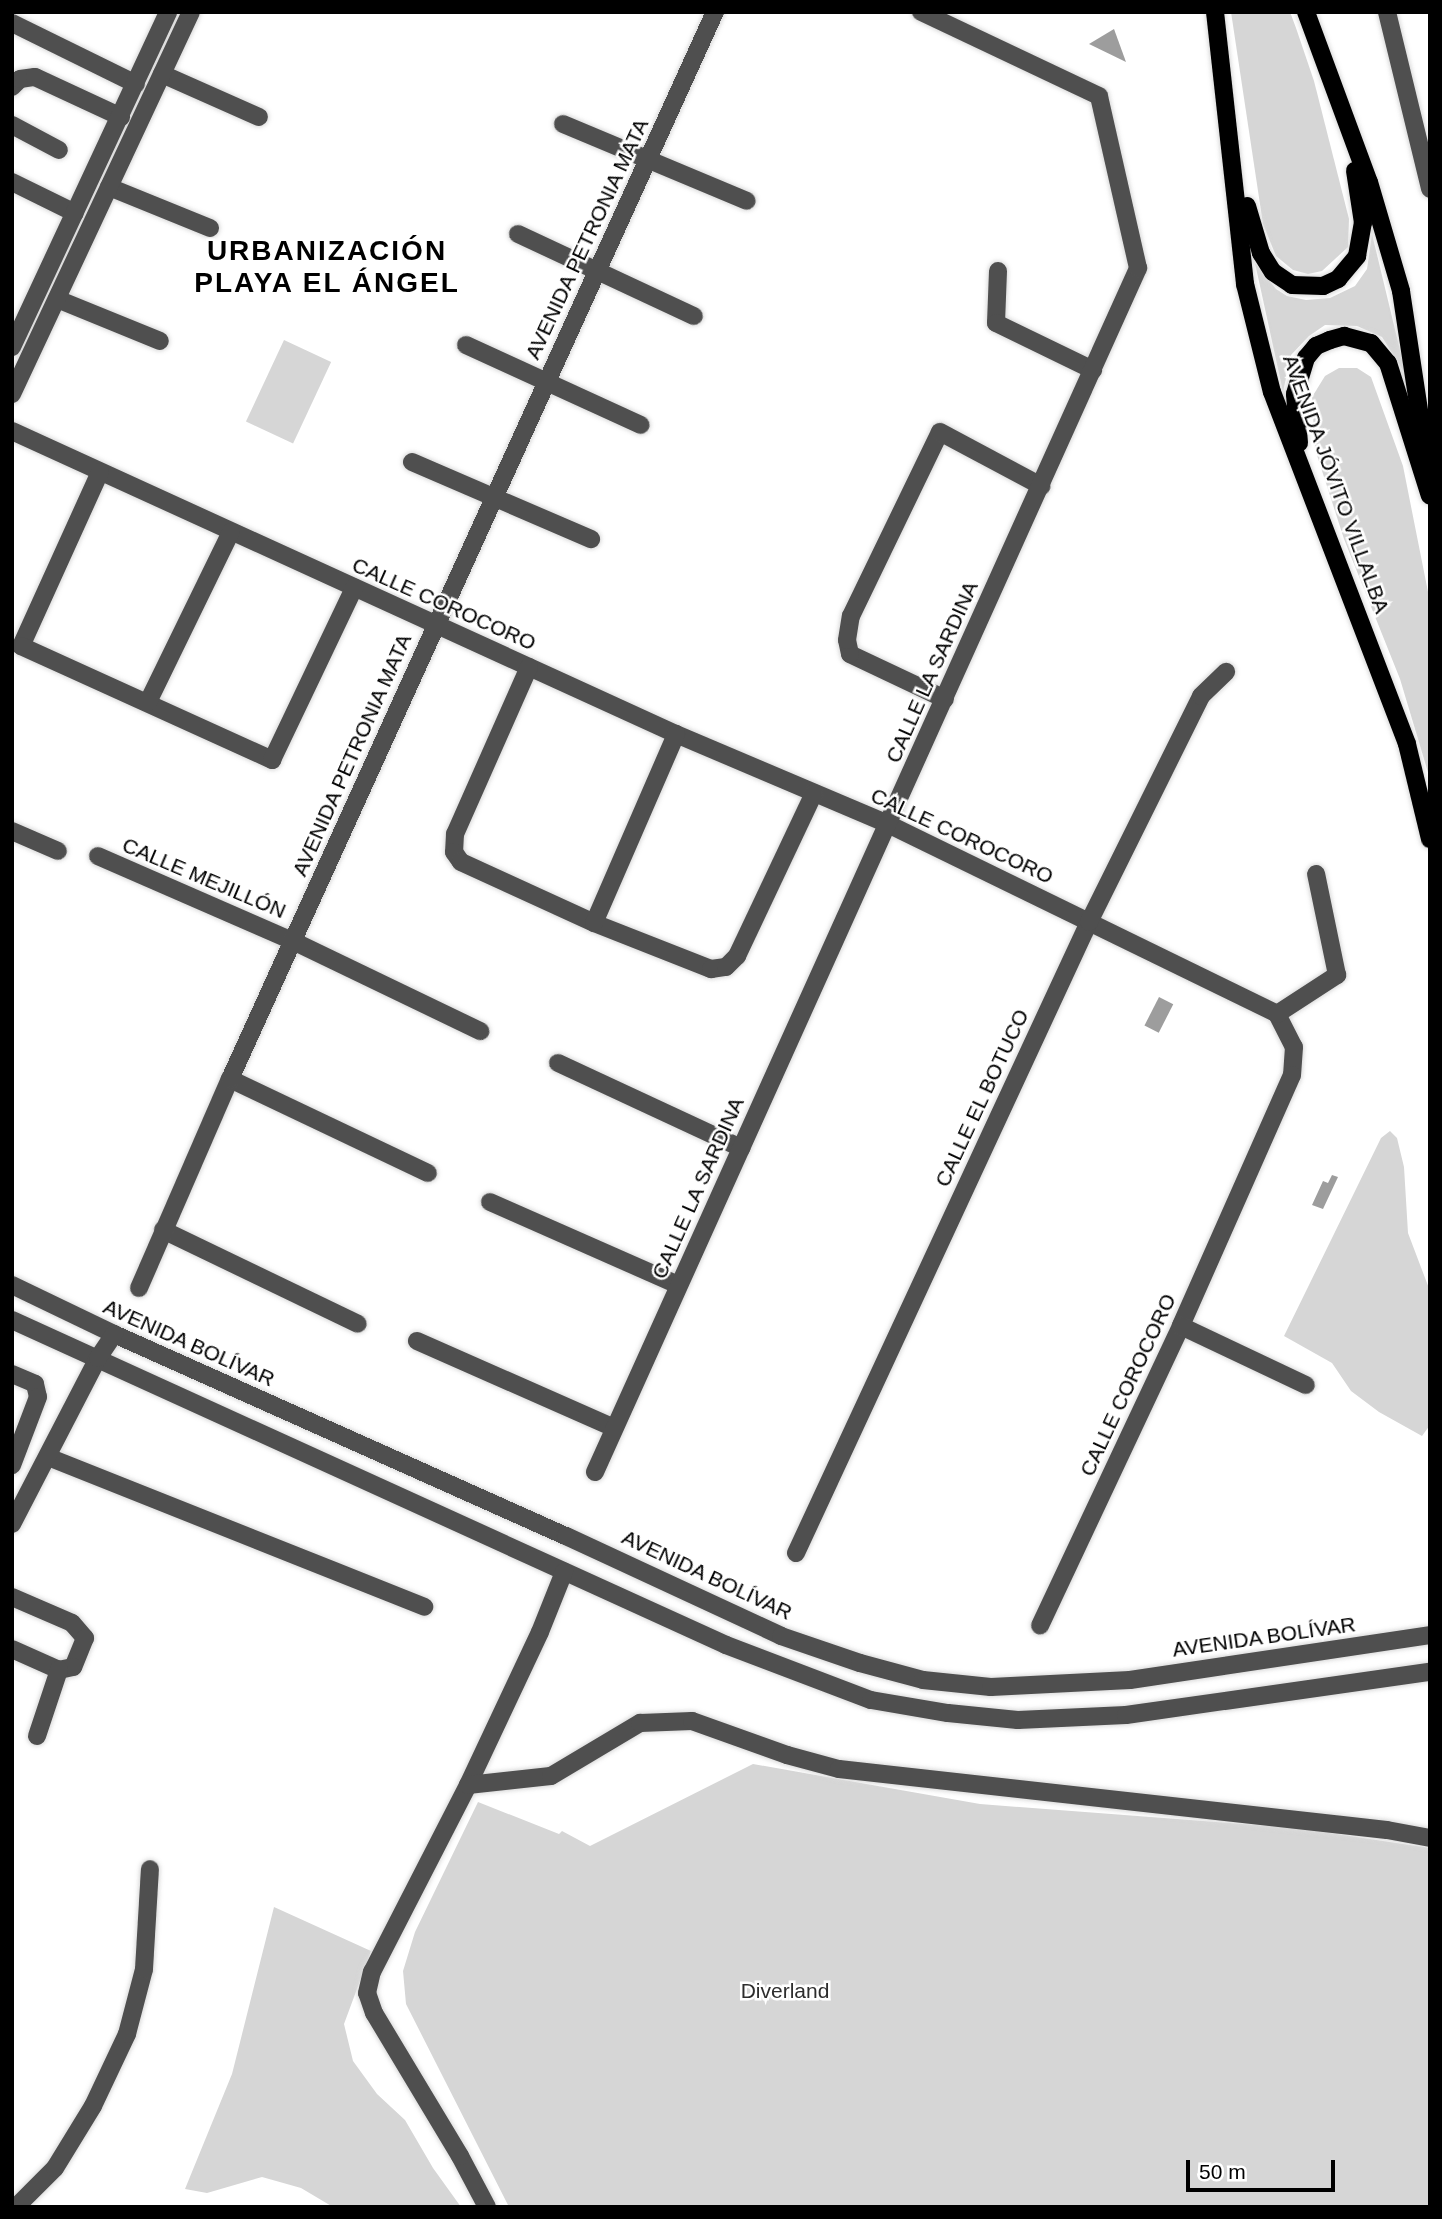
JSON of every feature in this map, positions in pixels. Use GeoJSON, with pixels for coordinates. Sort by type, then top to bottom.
{"type":"FeatureCollection","features":[{"type":"Feature","properties":{"kind":"main road","name":"AVENIDA JÓVITO VILLALBA"},"geometry":{"type":"LineString","coordinates":[[1215,12],[1245,284],[1272,391],[1407,744],[1430,839]]}},
{"type":"Feature","properties":{"kind":"main road"},"geometry":{"type":"LineString","coordinates":[[1306,12],[1369,182],[1401,291],[1430,482]]}},
{"type":"Feature","properties":{"kind":"main road"},"geometry":{"type":"LineString","coordinates":[[1228,120],[1252,228],[1261,253],[1273,272],[1292,285],[1323,286],[1338,279],[1357,256],[1363,223],[1362,204],[1338,99]]}},
{"type":"Feature","properties":{"kind":"main road"},"geometry":{"type":"LineString","coordinates":[[1300,460],[1295,394],[1306,358],[1316,346],[1344,336],[1371,342],[1388,363],[1430,496]]}},
{"type":"Feature","properties":{"kind":"street"},"geometry":{"type":"LineString","coordinates":[[12,347],[168,12]]}},
{"type":"Feature","properties":{"kind":"street"},"geometry":{"type":"LineString","coordinates":[[12,394],[191,12]]}},
{"type":"Feature","properties":{"kind":"street","name":"AVENIDA PETRONIA MATA"},"geometry":{"type":"LineString","coordinates":[[139,1288],[230,1079],[715,12]]}},
{"type":"Feature","properties":{"kind":"street","name":"CALLE LA SARDINA"},"geometry":{"type":"LineString","coordinates":[[595,1472],[1138,268],[1099,96],[921,12]]}},
{"type":"Feature","properties":{"kind":"street"},"geometry":{"type":"LineString","coordinates":[[1387,12],[1426,157],[1430,189]]}},
{"type":"Feature","properties":{"kind":"street"},"geometry":{"type":"LineString","coordinates":[[12,23],[136,85]]}},
{"type":"Feature","properties":{"kind":"street"},"geometry":{"type":"LineString","coordinates":[[162,74],[259,117]]}},
{"type":"Feature","properties":{"kind":"street"},"geometry":{"type":"LineString","coordinates":[[12,87],[20,79],[35,78],[121,117]]}},
{"type":"Feature","properties":{"kind":"street"},"geometry":{"type":"LineString","coordinates":[[563,124],[747,201]]}},
{"type":"Feature","properties":{"kind":"street"},"geometry":{"type":"LineString","coordinates":[[12,125],[60,150]]}},
{"type":"Feature","properties":{"kind":"street"},"geometry":{"type":"LineString","coordinates":[[12,182],[75,214]]}},
{"type":"Feature","properties":{"kind":"street"},"geometry":{"type":"LineString","coordinates":[[109,187],[210,228]]}},
{"type":"Feature","properties":{"kind":"street"},"geometry":{"type":"LineString","coordinates":[[518,234],[694,316]]}},
{"type":"Feature","properties":{"kind":"street"},"geometry":{"type":"LineString","coordinates":[[998,271],[996,323],[1093,370]]}},
{"type":"Feature","properties":{"kind":"street"},"geometry":{"type":"LineString","coordinates":[[57,299],[160,341]]}},
{"type":"Feature","properties":{"kind":"street"},"geometry":{"type":"LineString","coordinates":[[466,345],[641,425]]}},
{"type":"Feature","properties":{"kind":"street","name":"CALLE COROCORO"},"geometry":{"type":"LineString","coordinates":[[12,431],[676,734],[888,824],[1277,1014],[1294,1047],[1292,1075],[1181,1326],[1040,1625]]}},
{"type":"Feature","properties":{"kind":"street"},"geometry":{"type":"LineString","coordinates":[[945,699],[850,654],[847,640],[851,616],[940,432],[1041,486]]}},
{"type":"Feature","properties":{"kind":"street"},"geometry":{"type":"LineString","coordinates":[[412,462],[591,539]]}},
{"type":"Feature","properties":{"kind":"street"},"geometry":{"type":"LineString","coordinates":[[100,472],[21,646],[272,760],[354,588]]}},
{"type":"Feature","properties":{"kind":"street"},"geometry":{"type":"LineString","coordinates":[[148,702],[231,532]]}},
{"type":"Feature","properties":{"kind":"street"},"geometry":{"type":"LineString","coordinates":[[529,667],[455,834],[454,852],[461,862],[594,923],[711,969],[726,967],[737,956],[814,793]]}},
{"type":"Feature","properties":{"kind":"street","name":"CALLE EL BOTUCO"},"geometry":{"type":"LineString","coordinates":[[796,1553],[1089,922],[1201,696],[1226,672]]}},
{"type":"Feature","properties":{"kind":"street"},"geometry":{"type":"LineString","coordinates":[[594,923],[676,734]]}},
{"type":"Feature","properties":{"kind":"street"},"geometry":{"type":"LineString","coordinates":[[12,831],[58,851]]}},
{"type":"Feature","properties":{"kind":"street","name":"CALLE MEJILLÓN"},"geometry":{"type":"LineString","coordinates":[[98,856],[293,941],[480,1031]]}},
{"type":"Feature","properties":{"kind":"street"},"geometry":{"type":"LineString","coordinates":[[1277,1014],[1337,975],[1316,874]]}},
{"type":"Feature","properties":{"kind":"street"},"geometry":{"type":"LineString","coordinates":[[558,1063],[741,1148]]}},
{"type":"Feature","properties":{"kind":"street"},"geometry":{"type":"LineString","coordinates":[[230,1079],[428,1174]]}},
{"type":"Feature","properties":{"kind":"street"},"geometry":{"type":"LineString","coordinates":[[490,1202],[678,1286]]}},
{"type":"Feature","properties":{"kind":"street"},"geometry":{"type":"LineString","coordinates":[[163,1230],[358,1324]]}},
{"type":"Feature","properties":{"kind":"street","name":"AVENIDA BOLÍVAR"},"geometry":{"type":"LineString","coordinates":[[12,1285],[114,1335],[566,1535],[781,1636],[860,1663],[923,1680],[991,1687],[1130,1680],[1430,1635]]}},
{"type":"Feature","properties":{"kind":"street"},"geometry":{"type":"LineString","coordinates":[[12,1320],[726,1645],[871,1700],[1018,1720],[1126,1715],[1430,1672]]}},
{"type":"Feature","properties":{"kind":"street"},"geometry":{"type":"LineString","coordinates":[[1181,1326],[1306,1385]]}},
{"type":"Feature","properties":{"kind":"street"},"geometry":{"type":"LineString","coordinates":[[12,1524],[20,1489],[48,1457],[98,1358],[114,1335]]}},
{"type":"Feature","properties":{"kind":"street"},"geometry":{"type":"LineString","coordinates":[[417,1341],[614,1428]]}},
{"type":"Feature","properties":{"kind":"street"},"geometry":{"type":"LineString","coordinates":[[12,1374],[36,1384],[38,1397],[12,1465]]}},
{"type":"Feature","properties":{"kind":"street"},"geometry":{"type":"LineString","coordinates":[[48,1457],[424,1607]]}},
{"type":"Feature","properties":{"kind":"street"},"geometry":{"type":"LineString","coordinates":[[486,2207],[460,2156],[374,2013],[368,1993],[372,1972],[468,1785],[540,1632],[564,1572]]}},
{"type":"Feature","properties":{"kind":"street"},"geometry":{"type":"LineString","coordinates":[[12,1597],[72,1623],[82,1632],[85,1643],[73,1667],[59,1670],[12,1649]]}},
{"type":"Feature","properties":{"kind":"street"},"geometry":{"type":"LineString","coordinates":[[37,1736],[59,1670]]}},
{"type":"Feature","properties":{"kind":"street"},"geometry":{"type":"LineString","coordinates":[[468,1785],[551,1776],[640,1723],[692,1721],[787,1755],[839,1769],[1387,1830],[1430,1838]]}},
{"type":"Feature","properties":{"kind":"street"},"geometry":{"type":"LineString","coordinates":[[16,2207],[55,2168],[93,2106],[127,2034],[144,1969],[150,1869]]}},
{"type":"Feature","properties":{"kind":"green space"},"geometry":{"type":"Polygon","coordinates":[[[1231,12],[1290,12],[1296,28],[1314,81],[1349,219],[1348,247],[1322,271],[1308,274],[1293,270],[1276,256],[1263,224],[1231,12]]]}},
{"type":"Feature","properties":{"kind":"green space"},"geometry":{"type":"Polygon","coordinates":[[[1372,234],[1406,375],[1382,337],[1357,326],[1325,325],[1309,336],[1291,355],[1283,392],[1255,263],[1276,289],[1287,296],[1306,300],[1330,298],[1355,286],[1367,269],[1372,234]]]}},
{"type":"Feature","properties":{"kind":"green space"},"geometry":{"type":"Polygon","coordinates":[[[284,340],[331,362],[293,444],[246,422],[284,340]]]}},
{"type":"Feature","properties":{"kind":"green space"},"geometry":{"type":"Polygon","coordinates":[[[1339,368],[1357,368],[1371,377],[1403,466],[1430,602],[1430,779],[1400,679],[1344,539],[1315,449],[1312,397],[1325,376],[1339,368]]]}},
{"type":"Feature","properties":{"kind":"green space"},"geometry":{"type":"Polygon","coordinates":[[[1390,1131],[1397,1138],[1404,1167],[1408,1233],[1430,1291],[1430,1425],[1422,1436],[1379,1412],[1351,1391],[1332,1363],[1284,1336],[1381,1138],[1390,1131]]]}},
{"type":"Feature","properties":{"kind":"green space","name":"Diverland"},"geometry":{"type":"Polygon","coordinates":[[[753,1764],[980,1804],[1296,1828],[1430,1848],[1430,2207],[509,2207],[406,2004],[403,1971],[415,1932],[478,1802],[559,1834],[562,1831],[590,1846],[753,1764]]]}},
{"type":"Feature","properties":{"kind":"green space"},"geometry":{"type":"Polygon","coordinates":[[[274,1907],[371,1951],[344,2024],[353,2061],[377,2094],[405,2120],[433,2168],[461,2207],[333,2207],[301,2188],[262,2177],[207,2193],[185,2189],[232,2074],[274,1907]]]}},
{"type":"Feature","properties":{"kind":"shaded area"},"geometry":{"type":"Polygon","coordinates":[[[1114,29],[1126,62],[1089,44],[1114,29]]]}},
{"type":"Feature","properties":{"kind":"shaded area"},"geometry":{"type":"Polygon","coordinates":[[[1159,997],[1173,1004],[1159,1033],[1144,1026],[1159,997]]]}},
{"type":"Feature","properties":{"kind":"shaded area"},"geometry":{"type":"Polygon","coordinates":[[[1332,1175],[1338,1177],[1323,1209],[1312,1205],[1323,1181],[1328,1183],[1332,1175]]]}},
{"type":"Feature","properties":{"kind":"district","name":"URBANIZACIÓN PLAYA EL ÁNGEL"},"geometry":{"type":"Point","coordinates":[327,267]}}]}
